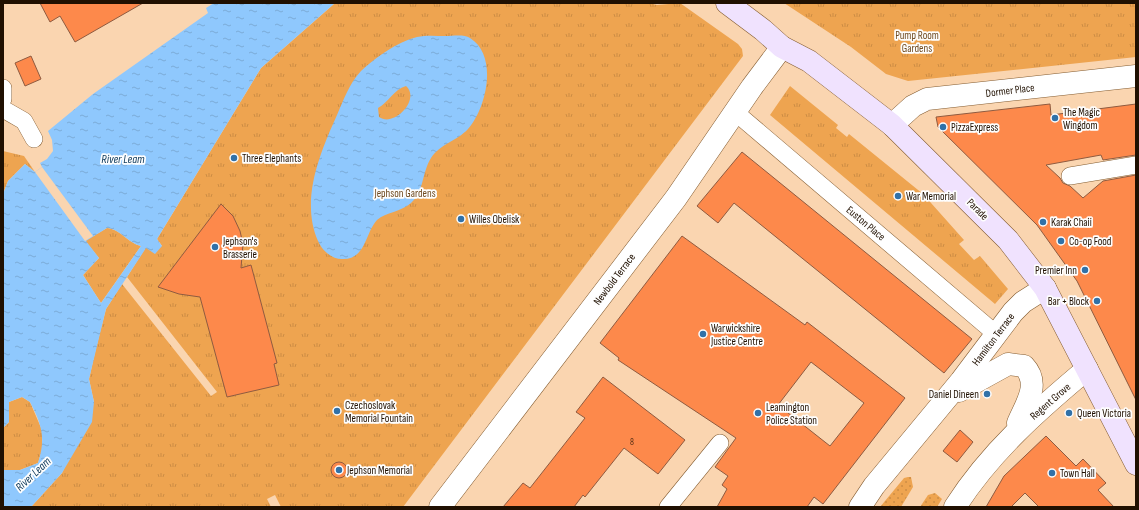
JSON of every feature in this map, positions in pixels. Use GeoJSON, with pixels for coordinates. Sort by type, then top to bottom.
{"type":"FeatureCollection","features":[{"type":"Feature","properties":{"kind":"main road","name":"Parade"},"geometry":{"type":"LineString","coordinates":[[727,3],[763,30],[782,47],[809,61],[892,125],[1006,237],[1045,288],[1136,464]]}},
{"type":"Feature","properties":{"kind":"street","name":"Newbold Terrace"},"geometry":{"type":"LineString","coordinates":[[440,507],[676,198],[782,47]]}},
{"type":"Feature","properties":{"kind":"street","name":"Dormer Place"},"geometry":{"type":"LineString","coordinates":[[892,125],[912,106],[927,99],[1136,76]]}},
{"type":"Feature","properties":{"kind":"street"},"geometry":{"type":"LineString","coordinates":[[3,88],[3,98]]}},
{"type":"Feature","properties":{"kind":"street"},"geometry":{"type":"LineString","coordinates":[[3,109],[24,121],[34,139]]}},
{"type":"Feature","properties":{"kind":"street","name":"Euston Place"},"geometry":{"type":"LineString","coordinates":[[735,112],[996,334]]}},
{"type":"Feature","properties":{"kind":"street"},"geometry":{"type":"LineString","coordinates":[[1070,176],[1136,166]]}},
{"type":"Feature","properties":{"kind":"street","name":"Hamilton Terrace"},"geometry":{"type":"LineString","coordinates":[[860,507],[874,486],[947,398],[996,334],[1023,302],[1045,288]]}},
{"type":"Feature","properties":{"kind":"street","name":"Hamilton Terrace"},"geometry":{"type":"LineString","coordinates":[[947,398],[1008,364],[1019,364],[1027,369]]}},
{"type":"Feature","properties":{"kind":"street","name":"Regent Grove"},"geometry":{"type":"LineString","coordinates":[[1014,434],[1031,394],[1032,380],[1027,369]]}},
{"type":"Feature","properties":{"kind":"street","name":"Regent Grove"},"geometry":{"type":"LineString","coordinates":[[955,507],[980,472],[1014,434],[1039,409],[1087,369]]}},
{"type":"Feature","properties":{"kind":"street"},"geometry":{"type":"LineString","coordinates":[[668,507],[720,443]]}},
{"type":"Feature","properties":{"kind":"green space","name":"Jephson Gardens"},"geometry":{"type":"Polygon","coordinates":[[[335,3],[649,3],[657,5],[680,3],[738,44],[742,49],[743,56],[403,507],[281,507],[275,495],[267,499],[271,507],[31,507],[62,473],[94,402],[89,379],[96,348],[106,309],[122,284],[211,396],[217,392],[127,277],[146,247],[162,246],[157,239],[261,68],[335,3]]]}},
{"type":"Feature","properties":{"kind":"green space","name":"Pump Room Gardens"},"geometry":{"type":"Polygon","coordinates":[[[784,3],[1136,3],[1136,57],[908,81],[886,74],[851,47],[784,3]]]}},
{"type":"Feature","properties":{"kind":"green space"},"geometry":{"type":"Polygon","coordinates":[[[790,86],[838,125],[836,128],[847,137],[849,134],[923,194],[964,240],[959,244],[974,260],[980,256],[1008,289],[995,304],[770,115],[790,86]]]}},
{"type":"Feature","properties":{"kind":"green space"},"geometry":{"type":"Polygon","coordinates":[[[3,151],[24,156],[35,172],[25,164],[8,181],[3,194],[3,151]]]}},
{"type":"Feature","properties":{"kind":"green space"},"geometry":{"type":"Polygon","coordinates":[[[107,228],[116,231],[132,242],[141,246],[101,303],[83,275],[99,258],[85,241],[107,228]]]}},
{"type":"Feature","properties":{"kind":"green space"},"geometry":{"type":"Polygon","coordinates":[[[22,397],[30,402],[42,430],[42,450],[38,463],[20,470],[3,471],[3,428],[9,422],[9,402],[22,397]]]}},
{"type":"Feature","properties":{"kind":"green space"},"geometry":{"type":"Polygon","coordinates":[[[911,477],[913,487],[901,507],[880,507],[904,478],[911,477]]]}},
{"type":"Feature","properties":{"kind":"green space"},"geometry":{"type":"Polygon","coordinates":[[[935,493],[942,499],[937,507],[920,507],[928,495],[935,493]]]}},
{"type":"Feature","properties":{"kind":"water","name":"River Leam"},"geometry":{"type":"Polygon","coordinates":[[[214,3],[335,3],[261,68],[157,239],[162,246],[155,254],[146,248],[106,309],[89,379],[94,402],[92,422],[62,473],[31,507],[3,507],[3,470],[20,470],[38,463],[42,446],[42,432],[34,410],[30,402],[22,397],[9,402],[9,422],[3,428],[3,194],[8,181],[25,164],[35,172],[42,167],[40,163],[47,159],[53,151],[52,140],[48,131],[93,94],[208,13],[206,8],[214,3]],[[107,228],[86,241],[99,258],[83,275],[101,303],[141,246],[112,229],[107,228]]]}},
{"type":"Feature","properties":{"kind":"water"},"geometry":{"type":"Polygon","coordinates":[[[427,36],[468,37],[479,46],[487,69],[487,83],[484,96],[480,109],[474,120],[464,133],[439,149],[431,158],[426,169],[421,188],[411,203],[377,220],[373,225],[364,245],[356,255],[350,258],[342,259],[331,256],[322,248],[313,225],[311,209],[314,177],[324,145],[353,81],[373,60],[394,46],[409,39],[427,36]],[[406,86],[394,93],[378,108],[379,117],[392,119],[398,115],[408,104],[410,92],[406,86]]]}},
{"type":"Feature","properties":{"kind":"pier"},"geometry":{"type":"Polygon","coordinates":[[[42,167],[93,236],[85,241],[35,172],[42,167]]]}},
{"type":"Feature","properties":{"kind":"building"},"geometry":{"type":"Polygon","coordinates":[[[40,3],[143,3],[75,42],[60,16],[50,22],[40,3]]]}},
{"type":"Feature","properties":{"kind":"building"},"geometry":{"type":"Polygon","coordinates":[[[31,56],[41,79],[25,86],[15,63],[31,56]]]}},
{"type":"Feature","properties":{"kind":"building"},"geometry":{"type":"Polygon","coordinates":[[[1050,104],[1051,115],[1136,104],[1136,155],[1103,160],[1101,155],[1046,165],[1060,178],[1063,183],[1070,186],[1083,198],[1103,181],[1136,175],[1136,400],[1077,281],[1037,225],[938,127],[936,117],[1050,104]]]}},
{"type":"Feature","properties":{"kind":"building"},"geometry":{"type":"Polygon","coordinates":[[[742,152],[972,339],[944,373],[734,203],[718,223],[697,206],[742,152]]]}},
{"type":"Feature","properties":{"kind":"building"},"geometry":{"type":"Polygon","coordinates":[[[221,204],[233,216],[240,231],[243,244],[241,268],[251,265],[277,363],[274,364],[279,385],[227,397],[200,297],[179,294],[158,287],[221,204]]]}},
{"type":"Feature","properties":{"kind":"building"},"geometry":{"type":"Polygon","coordinates":[[[682,236],[805,325],[807,322],[905,398],[823,504],[814,497],[807,507],[717,507],[727,489],[722,485],[728,476],[715,467],[736,438],[618,360],[619,358],[600,343],[682,236]],[[811,362],[778,405],[830,446],[864,403],[811,362]]]}},
{"type":"Feature","properties":{"kind":"building"},"geometry":{"type":"Polygon","coordinates":[[[603,377],[685,440],[658,474],[624,448],[585,497],[583,495],[574,507],[503,507],[523,483],[530,488],[585,418],[576,412],[603,377]]]}},
{"type":"Feature","properties":{"kind":"building"},"geometry":{"type":"Polygon","coordinates":[[[960,430],[973,442],[957,462],[943,451],[960,430]]]}},
{"type":"Feature","properties":{"kind":"building","name":"Town Hall"},"geometry":{"type":"Polygon","coordinates":[[[1046,436],[1076,466],[1083,459],[1106,483],[1098,490],[1114,507],[1039,507],[1025,493],[1011,507],[986,507],[1004,476],[1046,436]]]}},
{"type":"Feature","properties":{"kind":"building","name":"Jephson Memorial"},"geometry":{"type":"Polygon","coordinates":[[[339,462],[345,464],[347,470],[345,476],[339,478],[333,476],[331,470],[333,464],[339,462]]]}},
{"type":"Feature","properties":{"kind":"place","name":"The Magic Wingdom"},"geometry":{"type":"Point","coordinates":[1055,118]}},
{"type":"Feature","properties":{"kind":"place","name":"PizzaExpress"},"geometry":{"type":"Point","coordinates":[943,127]}},
{"type":"Feature","properties":{"kind":"place","name":"Three Elephants"},"geometry":{"type":"Point","coordinates":[234,158]}},
{"type":"Feature","properties":{"kind":"place","name":"War Memorial"},"geometry":{"type":"Point","coordinates":[898,196]}},
{"type":"Feature","properties":{"kind":"place","name":"Willes Obelisk"},"geometry":{"type":"Point","coordinates":[461,219]}},
{"type":"Feature","properties":{"kind":"place","name":"Karak Chaii"},"geometry":{"type":"Point","coordinates":[1043,222]}},
{"type":"Feature","properties":{"kind":"place","name":"Co-op Food"},"geometry":{"type":"Point","coordinates":[1061,241]}},
{"type":"Feature","properties":{"kind":"place","name":"Jephson's Brasserie"},"geometry":{"type":"Point","coordinates":[215,247]}},
{"type":"Feature","properties":{"kind":"place","name":"Premier Inn"},"geometry":{"type":"Point","coordinates":[1085,270]}},
{"type":"Feature","properties":{"kind":"place","name":"Bar + Block"},"geometry":{"type":"Point","coordinates":[1097,301]}},
{"type":"Feature","properties":{"kind":"place","name":"Warwickshire Justice Centre"},"geometry":{"type":"Point","coordinates":[703,334]}},
{"type":"Feature","properties":{"kind":"place","name":"Daniel Dineen"},"geometry":{"type":"Point","coordinates":[987,394]}},
{"type":"Feature","properties":{"kind":"place","name":"Czechoslovak Memorial Fountain"},"geometry":{"type":"Point","coordinates":[337,411]}},
{"type":"Feature","properties":{"kind":"place","name":"Leamington Police Station"},"geometry":{"type":"Point","coordinates":[758,413]}},
{"type":"Feature","properties":{"kind":"place","name":"Queen Victoria"},"geometry":{"type":"Point","coordinates":[1069,413]}},
{"type":"Feature","properties":{"kind":"place","name":"Jephson Memorial"},"geometry":{"type":"Point","coordinates":[339,470]}},
{"type":"Feature","properties":{"kind":"place","name":"Town Hall"},"geometry":{"type":"Point","coordinates":[1052,473]}}]}
